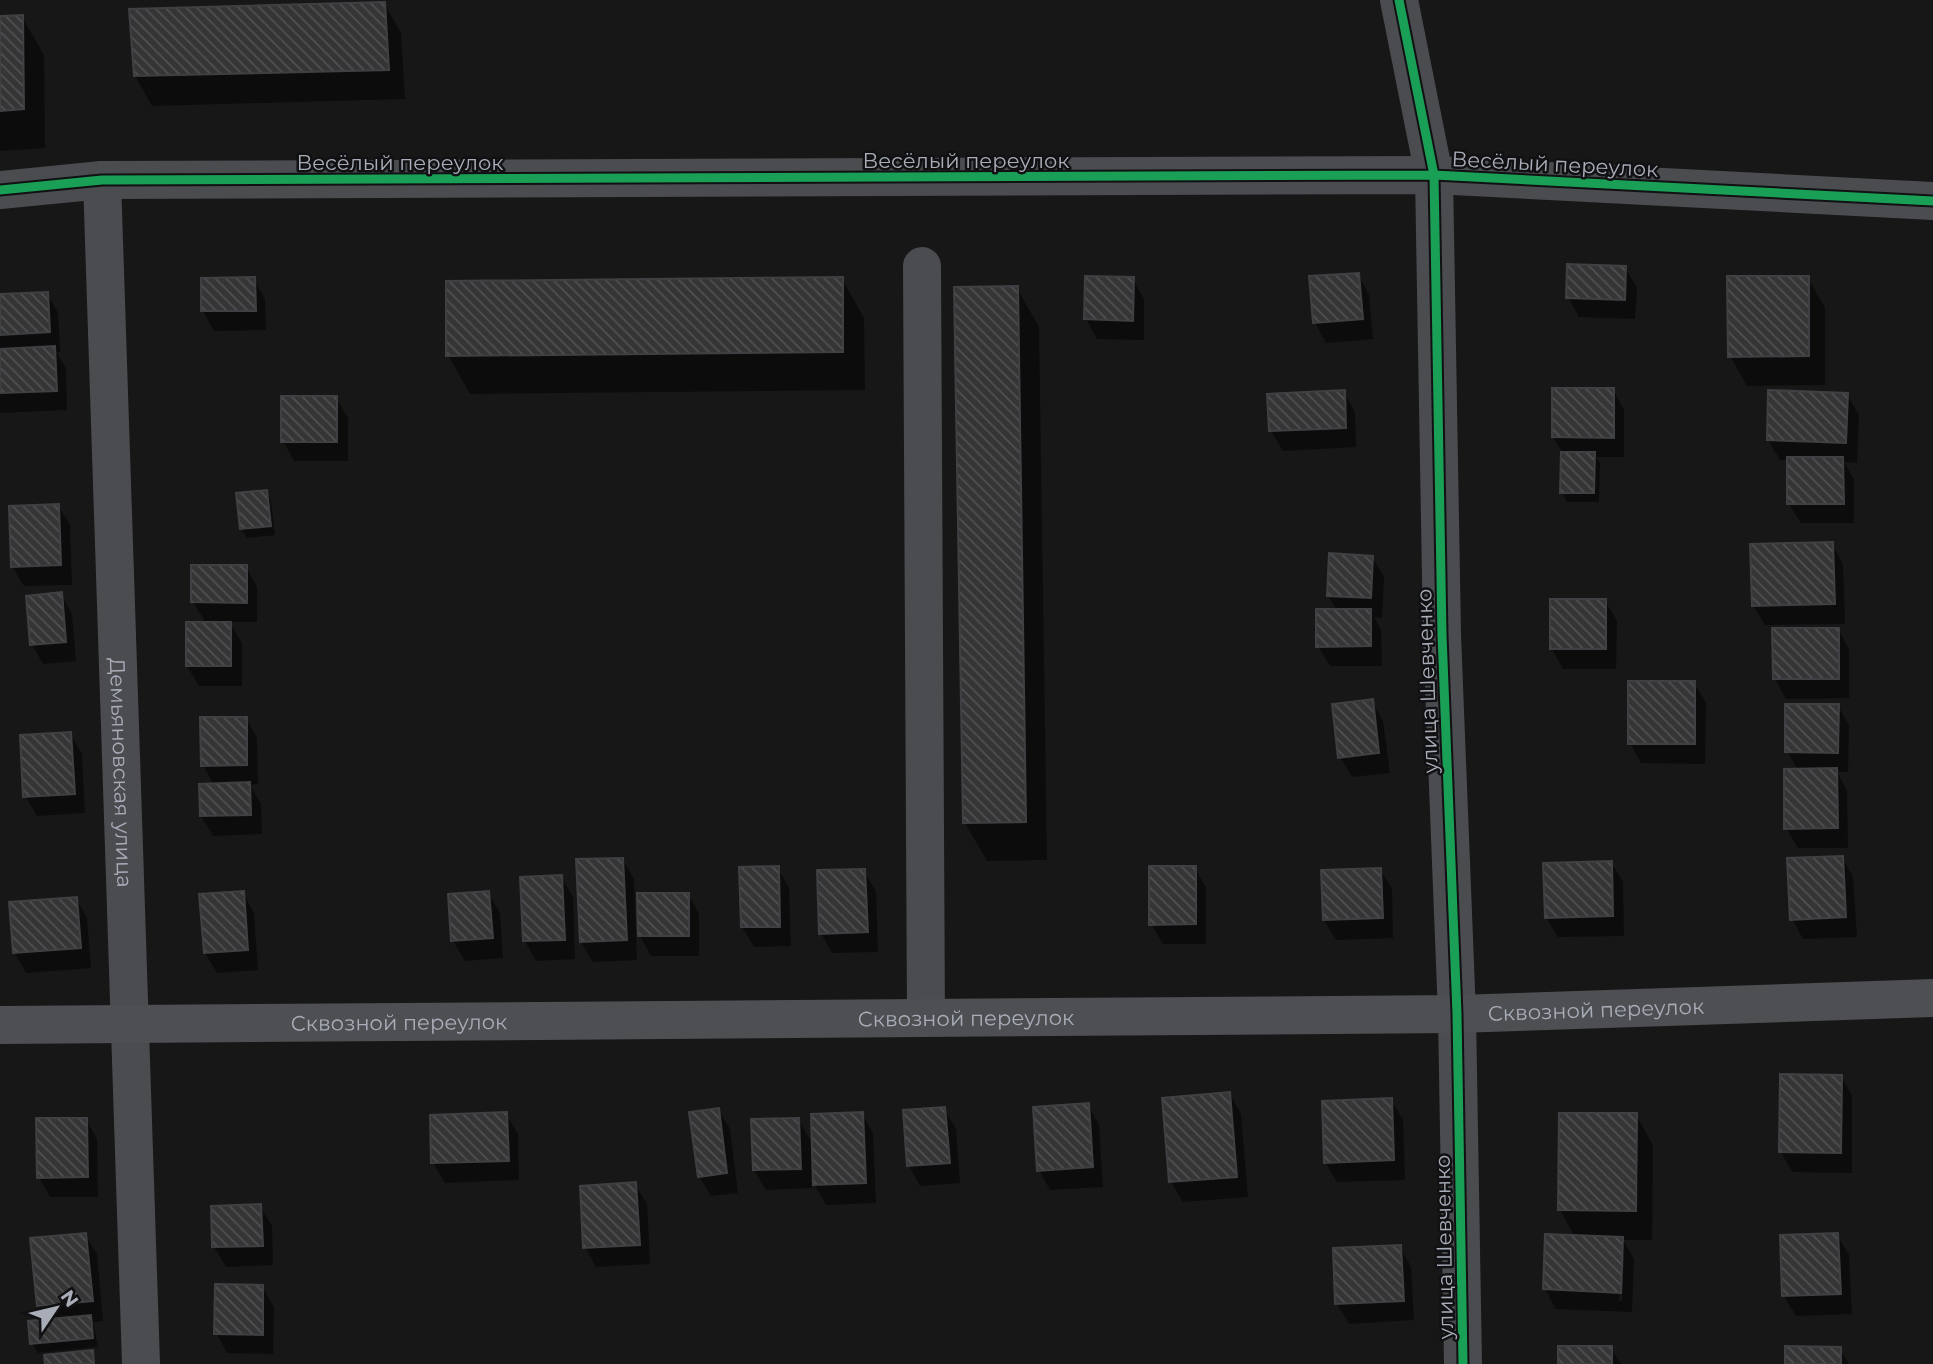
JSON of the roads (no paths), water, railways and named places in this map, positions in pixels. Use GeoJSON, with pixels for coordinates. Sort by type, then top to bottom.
{"type":"FeatureCollection","features":[{"type":"Feature","properties":{"kind":"main road","name":"Сквозной переулок"},"geometry":{"type":"LineString","coordinates":[[0,1024],[131,1021],[1458,1014],[1933,998]]}},
{"type":"Feature","properties":{"kind":"street","name":"улица Шевченко"},"geometry":{"type":"LineString","coordinates":[[1399,0],[1434,175],[1442,635],[1458,1014],[1463,1364]]}},
{"type":"Feature","properties":{"kind":"street","name":"Весёлый переулок"},"geometry":{"type":"LineString","coordinates":[[0,190],[102,180],[1434,175],[1933,201]]}},
{"type":"Feature","properties":{"kind":"street","name":"Демьяновская улица"},"geometry":{"type":"LineString","coordinates":[[102,180],[141,1364]]}},
{"type":"Feature","properties":{"kind":"street"},"geometry":{"type":"LineString","coordinates":[[922,266],[926,1017]]}}]}
